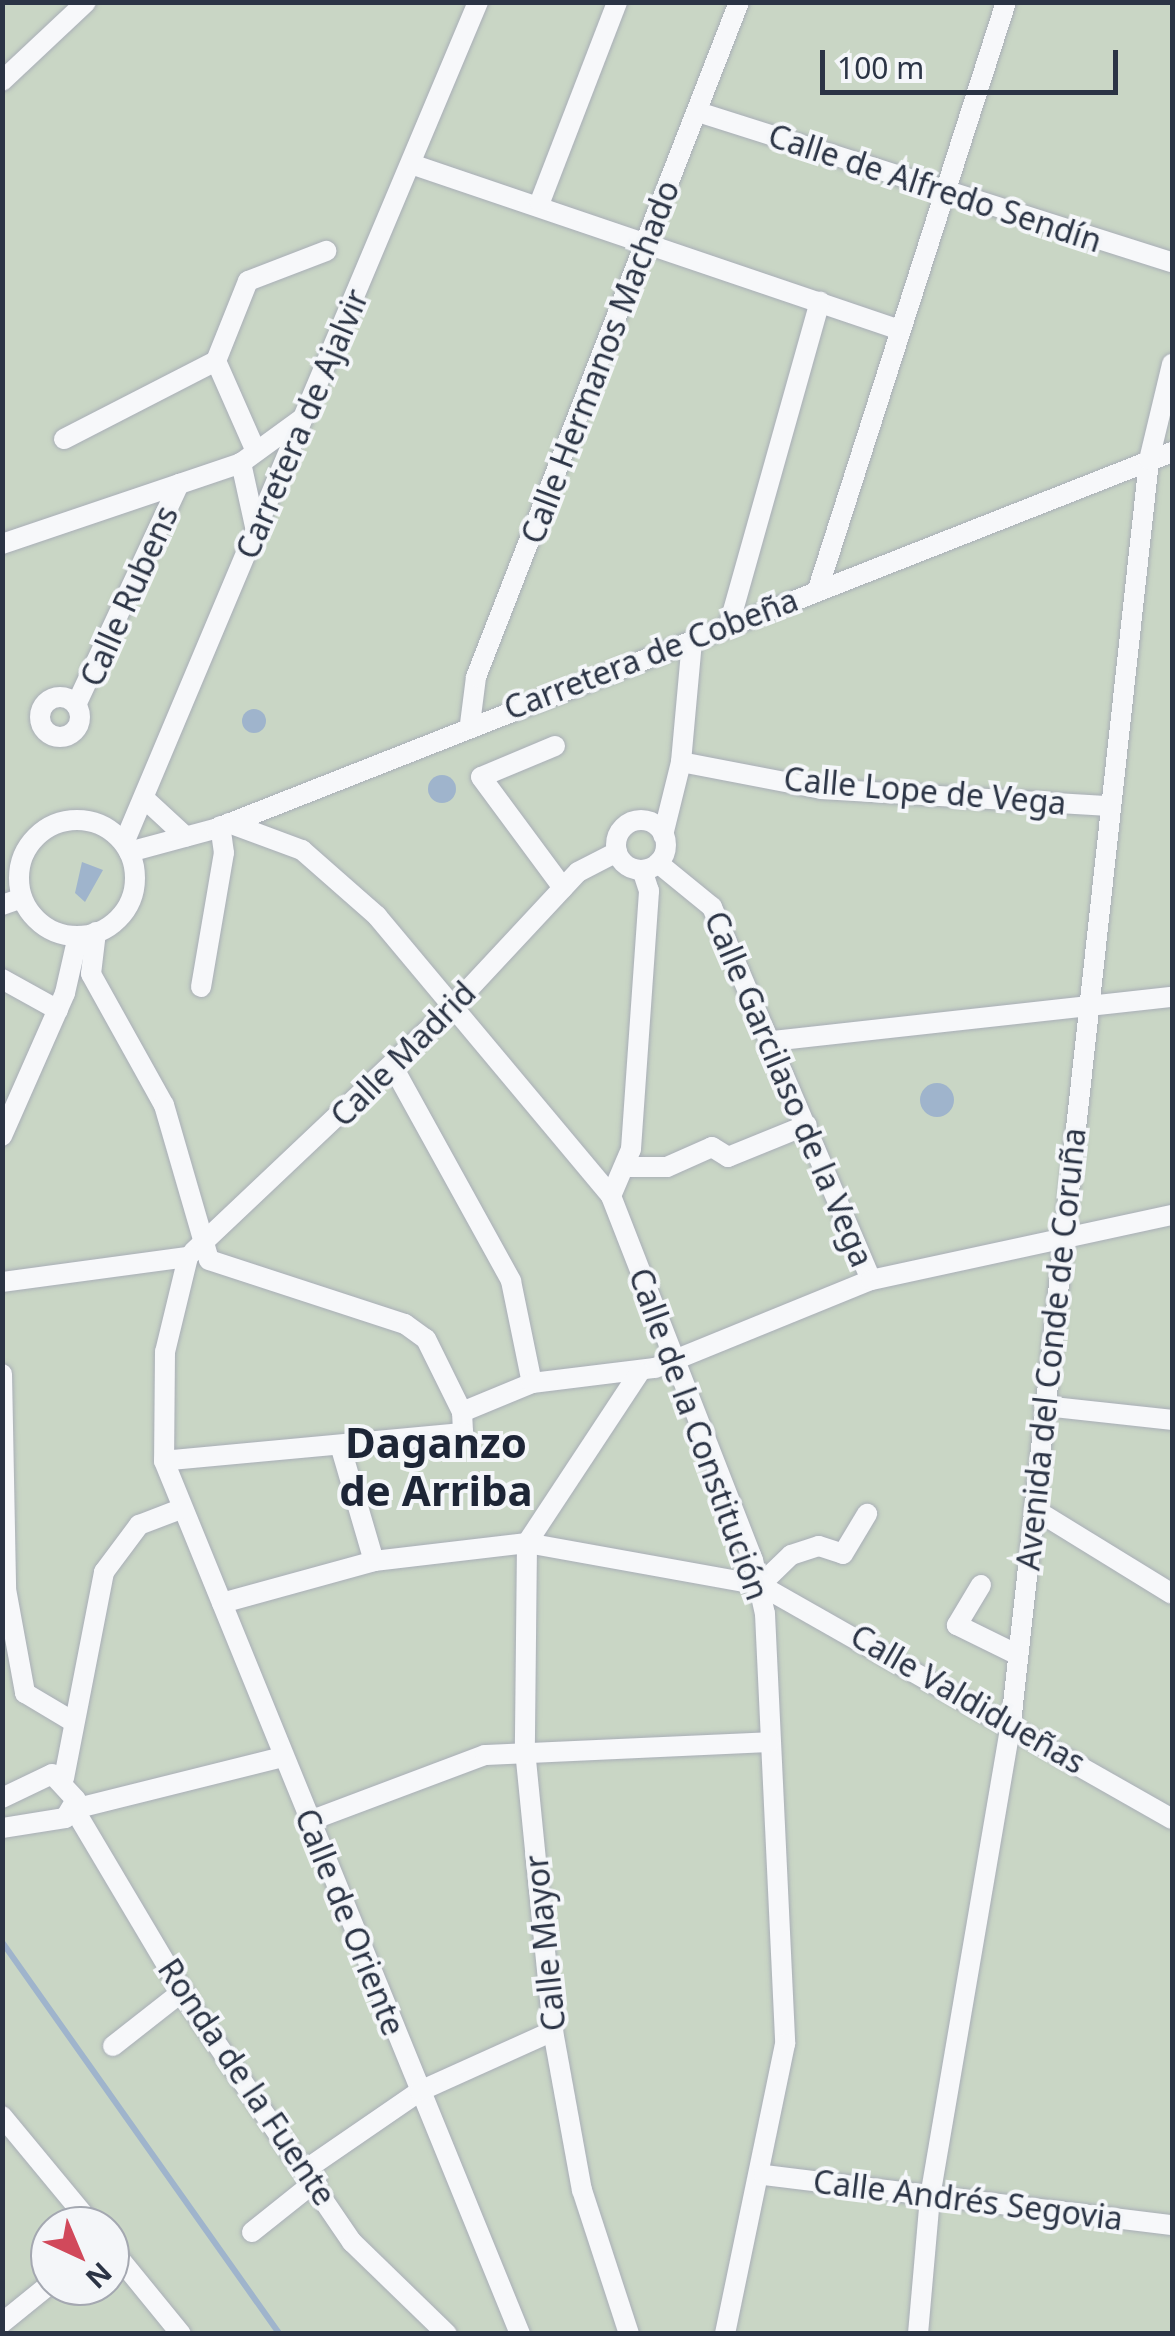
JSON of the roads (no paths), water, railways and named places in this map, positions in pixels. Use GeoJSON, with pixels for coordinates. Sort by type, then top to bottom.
{"type":"FeatureCollection","features":[{"type":"Feature","properties":{"kind":"street"},"geometry":{"type":"LineString","coordinates":[[2,81],[86,2]]}},
{"type":"Feature","properties":{"kind":"street","name":"Carretera de Ajalvir"},"geometry":{"type":"LineString","coordinates":[[127,848],[478,2]]}},
{"type":"Feature","properties":{"kind":"street"},"geometry":{"type":"LineString","coordinates":[[540,202],[618,2]]}},
{"type":"Feature","properties":{"kind":"street","name":"Calle Hermanos Machado"},"geometry":{"type":"LineString","coordinates":[[470,724],[476,678],[650,240],[739,2]]}},
{"type":"Feature","properties":{"kind":"street"},"geometry":{"type":"LineString","coordinates":[[818,589],[1006,2]]}},
{"type":"Feature","properties":{"kind":"street","name":"Calle de Alfredo Sendín"},"geometry":{"type":"LineString","coordinates":[[698,112],[944,194],[1172,262]]}},
{"type":"Feature","properties":{"kind":"street"},"geometry":{"type":"LineString","coordinates":[[412,164],[540,202],[900,330]]}},
{"type":"Feature","properties":{"kind":"street"},"geometry":{"type":"LineString","coordinates":[[256,533],[248,455],[216,361],[248,281],[326,251]]}},
{"type":"Feature","properties":{"kind":"street"},"geometry":{"type":"LineString","coordinates":[[728,625],[820,302]]}},
{"type":"Feature","properties":{"kind":"street"},"geometry":{"type":"LineString","coordinates":[[64,439],[216,361]]}},
{"type":"Feature","properties":{"kind":"street","name":"Avenida del Conde de Coruña"},"geometry":{"type":"LineString","coordinates":[[918,2334],[930,2198],[1010,1723],[1149,460],[1172,364]]}},
{"type":"Feature","properties":{"kind":"street"},"geometry":{"type":"LineString","coordinates":[[2,544],[179,484],[248,455],[304,416]]}},
{"type":"Feature","properties":{"kind":"street","name":"Carretera de Cobeña"},"geometry":{"type":"LineString","coordinates":[[127,848],[186,837],[224,824],[470,724],[1172,452]]}},
{"type":"Feature","properties":{"kind":"street","name":"Calle Rubens"},"geometry":{"type":"LineString","coordinates":[[76,705],[179,484]]}},
{"type":"Feature","properties":{"kind":"street"},"geometry":{"type":"LineString","coordinates":[[611,1196],[624,1167],[650,866],[664,835],[678,772],[692,640]]}},
{"type":"Feature","properties":{"kind":"street"},"geometry":{"type":"LineString","coordinates":[[555,746],[481,777],[563,888]]}},
{"type":"Feature","properties":{"kind":"street"},"geometry":{"type":"LineString","coordinates":[[617,852],[623,828],[639,820],[678,772]]}},
{"type":"Feature","properties":{"kind":"street","name":"Calle Lope de Vega"},"geometry":{"type":"LineString","coordinates":[[678,772],[821,789],[1110,806]]}},
{"type":"Feature","properties":{"kind":"street"},"geometry":{"type":"LineString","coordinates":[[146,800],[186,837]]}},
{"type":"Feature","properties":{"kind":"street"},"geometry":{"type":"LineString","coordinates":[[2,1136],[87,934],[126,908],[127,848],[74,820],[40,833],[11,861],[12,901],[44,926],[87,934]]}},
{"type":"Feature","properties":{"kind":"street"},"geometry":{"type":"LineString","coordinates":[[639,820],[664,835]]}},
{"type":"Feature","properties":{"kind":"street"},"geometry":{"type":"LineString","coordinates":[[201,987],[224,853],[224,824]]}},
{"type":"Feature","properties":{"kind":"street","name":"Calle de la Constitución"},"geometry":{"type":"LineString","coordinates":[[224,824],[269,834],[332,872],[453,1006],[611,1196],[760,1586],[784,2044],[764,2174],[725,2334]]}},
{"type":"Feature","properties":{"kind":"street","name":"Calle Madrid"},"geometry":{"type":"LineString","coordinates":[[193,1251],[453,1006],[563,888],[617,852]]}},
{"type":"Feature","properties":{"kind":"street","name":"Calle Garcilaso de la Vega"},"geometry":{"type":"LineString","coordinates":[[617,852],[706,895],[871,1280]]}},
{"type":"Feature","properties":{"kind":"street"},"geometry":{"type":"LineString","coordinates":[[2,1282],[193,1251],[286,1290],[405,1324],[426,1339],[462,1412],[463,1434],[164,1462],[165,1352],[193,1251],[164,1105],[91,974],[87,934]]}},
{"type":"Feature","properties":{"kind":"street"},"geometry":{"type":"LineString","coordinates":[[2,979],[58,1010]]}},
{"type":"Feature","properties":{"kind":"street"},"geometry":{"type":"LineString","coordinates":[[772,1042],[1172,997]]}},
{"type":"Feature","properties":{"kind":"street"},"geometry":{"type":"LineString","coordinates":[[392,1065],[511,1281],[532,1383]]}},
{"type":"Feature","properties":{"kind":"street"},"geometry":{"type":"LineString","coordinates":[[624,1167],[667,1167],[712,1147],[728,1157],[807,1125]]}},
{"type":"Feature","properties":{"kind":"street"},"geometry":{"type":"LineString","coordinates":[[462,1412],[532,1383],[639,1373],[674,1362],[871,1280],[1172,1215]]}},
{"type":"Feature","properties":{"kind":"street"},"geometry":{"type":"LineString","coordinates":[[526,1543],[639,1373]]}},
{"type":"Feature","properties":{"kind":"street"},"geometry":{"type":"LineString","coordinates":[[2,1374],[4,1530],[25,1693],[72,1722]]}},
{"type":"Feature","properties":{"kind":"street"},"geometry":{"type":"LineString","coordinates":[[1044,1406],[1172,1420]]}},
{"type":"Feature","properties":{"kind":"street"},"geometry":{"type":"LineString","coordinates":[[340,1445],[374,1561]]}},
{"type":"Feature","properties":{"kind":"street","name":"Calle de Oriente"},"geometry":{"type":"LineString","coordinates":[[164,1462],[520,2334]]}},
{"type":"Feature","properties":{"kind":"street"},"geometry":{"type":"LineString","coordinates":[[2,1798],[52,1774],[64,1778],[72,1722],[118,1544],[181,1509]]}},
{"type":"Feature","properties":{"kind":"street"},"geometry":{"type":"LineString","coordinates":[[1034,1509],[1172,1594]]}},
{"type":"Feature","properties":{"kind":"street"},"geometry":{"type":"LineString","coordinates":[[760,1586],[792,1555],[819,1546],[843,1554],[867,1514]]}},
{"type":"Feature","properties":{"kind":"street","name":"Calle Valdidueñas"},"geometry":{"type":"LineString","coordinates":[[222,1603],[374,1561],[526,1543],[760,1586],[1010,1723],[1172,1819]]}},
{"type":"Feature","properties":{"kind":"street","name":"Calle Mayor"},"geometry":{"type":"LineString","coordinates":[[526,1543],[525,1750],[553,2031],[582,2190],[629,2334]]}},
{"type":"Feature","properties":{"kind":"street"},"geometry":{"type":"LineString","coordinates":[[981,1586],[957,1625],[1018,1655]]}},
{"type":"Feature","properties":{"kind":"street"},"geometry":{"type":"LineString","coordinates":[[312,1820],[471,1760],[525,1750],[770,1742]]}},
{"type":"Feature","properties":{"kind":"street"},"geometry":{"type":"LineString","coordinates":[[2,1828],[35,1827],[74,1809],[282,1757]]}},
{"type":"Feature","properties":{"kind":"street","name":"Ronda de la Fuente"},"geometry":{"type":"LineString","coordinates":[[64,1778],[74,1809],[182,1991],[312,2175],[352,2242],[447,2334]]}},
{"type":"Feature","properties":{"kind":"street"},"geometry":{"type":"LineString","coordinates":[[113,2046],[182,1991]]}},
{"type":"Feature","properties":{"kind":"street"},"geometry":{"type":"LineString","coordinates":[[252,2232],[312,2175],[420,2091],[553,2031]]}},
{"type":"Feature","properties":{"kind":"street"},"geometry":{"type":"LineString","coordinates":[[2,2116],[76,2206]]}},
{"type":"Feature","properties":{"kind":"street","name":"Calle Andrés Segovia"},"geometry":{"type":"LineString","coordinates":[[764,2174],[930,2198],[1172,2225]]}},
{"type":"Feature","properties":{"kind":"street"},"geometry":{"type":"LineString","coordinates":[[130,2272],[181,2334]]}},
{"type":"Feature","properties":{"kind":"street"},"geometry":{"type":"LineString","coordinates":[[2,2323],[30,2300]]}},
{"type":"Feature","properties":{"kind":"water"},"geometry":{"type":"Polygon","coordinates":[[[254,709],[266,721],[254,733],[242,721],[254,709]]]}},
{"type":"Feature","properties":{"kind":"water"},"geometry":{"type":"Polygon","coordinates":[[[442,775],[452,779],[456,789],[452,799],[442,803],[432,799],[428,789],[432,779],[442,775]]]}},
{"type":"Feature","properties":{"kind":"water"},"geometry":{"type":"Polygon","coordinates":[[[82,862],[103,870],[85,902],[75,893],[82,862]]]}},
{"type":"Feature","properties":{"kind":"water"},"geometry":{"type":"Polygon","coordinates":[[[937,1083],[949,1088],[954,1100],[949,1112],[937,1117],[925,1112],[920,1100],[925,1088],[937,1083]]]}},
{"type":"Feature","properties":{"kind":"waterway"},"geometry":{"type":"LineString","coordinates":[[2,1942],[280,2334]]}},
{"type":"Feature","properties":{"kind":"district","name":"Daganzo de Arriba"},"geometry":{"type":"Point","coordinates":[436,1466]}}]}
